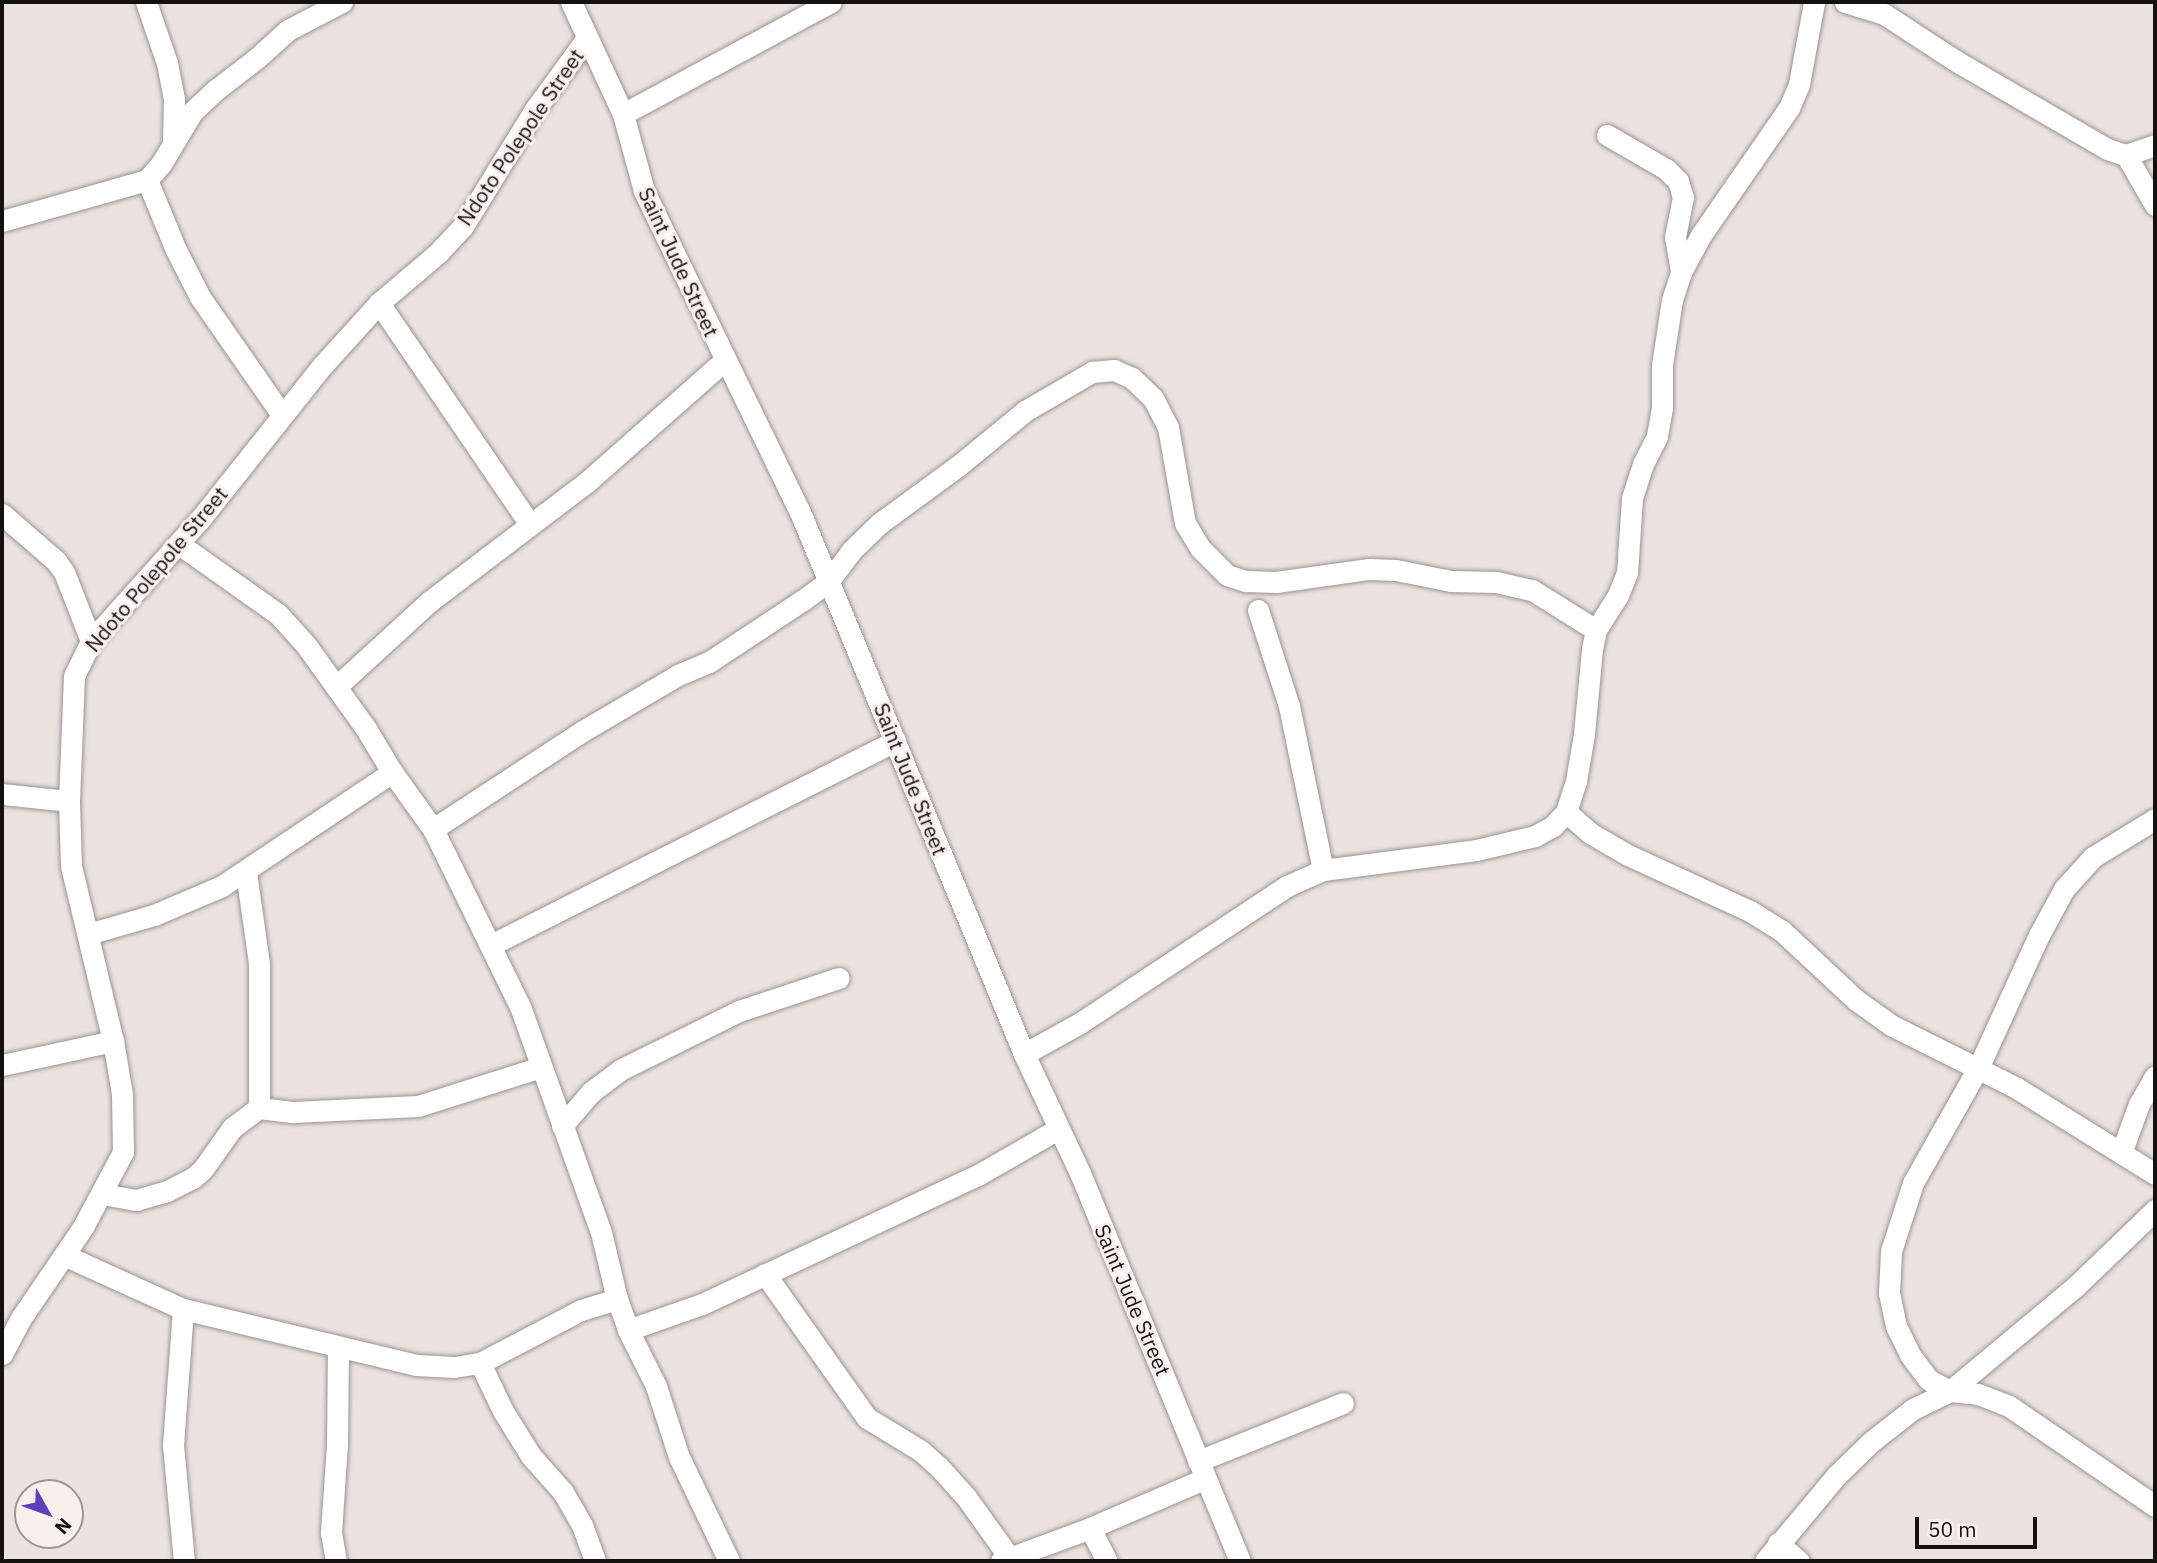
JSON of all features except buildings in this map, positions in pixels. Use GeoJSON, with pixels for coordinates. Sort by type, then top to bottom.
{"type":"FeatureCollection","features":[{"type":"Feature","properties":{"kind":"street"},"geometry":{"type":"LineString","coordinates":[[146,2],[167,63],[174,99],[173,141]]}},
{"type":"Feature","properties":{"kind":"street"},"geometry":{"type":"LineString","coordinates":[[2,222],[147,180],[161,164],[193,111],[216,89],[288,30],[342,2]]}},
{"type":"Feature","properties":{"kind":"street","name":"Saint Jude Street"},"geometry":{"type":"LineString","coordinates":[[571,2],[623,114],[644,191],[694,290],[724,361],[800,512],[1024,1054],[1080,1173],[1240,1561]]}},
{"type":"Feature","properties":{"kind":"street"},"geometry":{"type":"LineString","coordinates":[[623,114],[831,2]]}},
{"type":"Feature","properties":{"kind":"street"},"geometry":{"type":"LineString","coordinates":[[1024,1054],[1080,1023],[1287,886],[1323,870],[1476,850],[1535,836],[1553,826],[1566,812],[1583,746],[1592,649],[1597,630],[1618,595],[1627,573],[1632,498],[1643,464],[1657,436],[1662,407],[1662,365],[1672,299],[1681,272],[1701,235],[1789,108],[1799,84],[1814,2]]}},
{"type":"Feature","properties":{"kind":"street"},"geometry":{"type":"LineString","coordinates":[[1845,2],[1886,8],[2087,138],[2144,152],[2155,205]]}},
{"type":"Feature","properties":{"kind":"street","name":"Ndoto Polepole Street"},"geometry":{"type":"LineString","coordinates":[[2,1354],[21,1318],[66,1255],[123,1152],[122,1094],[113,1041],[71,866],[69,801],[74,676],[91,641],[124,601],[179,544],[282,415],[379,303],[438,253],[463,226],[536,108],[587,38]]}},
{"type":"Feature","properties":{"kind":"street"},"geometry":{"type":"LineString","coordinates":[[1607,135],[1666,169],[1678,181],[1684,197],[1675,237],[1681,272]]}},
{"type":"Feature","properties":{"kind":"street"},"geometry":{"type":"LineString","coordinates":[[147,180],[176,250],[200,297],[282,415]]}},
{"type":"Feature","properties":{"kind":"street"},"geometry":{"type":"LineString","coordinates":[[379,303],[530,524]]}},
{"type":"Feature","properties":{"kind":"street"},"geometry":{"type":"LineString","coordinates":[[336,687],[430,601],[587,482],[724,361]]}},
{"type":"Feature","properties":{"kind":"street"},"geometry":{"type":"LineString","coordinates":[[433,829],[581,732],[678,675],[709,662],[828,582],[852,550],[880,523],[958,466],[1025,411],[1092,372],[1114,370],[1132,378],[1153,398],[1168,427],[1185,523],[1200,548],[1227,575],[1246,581],[1276,582],[1370,569],[1396,570],[1451,581],[1496,582],[1532,590],[1597,630]]}},
{"type":"Feature","properties":{"kind":"street"},"geometry":{"type":"LineString","coordinates":[[2,514],[56,561],[64,572],[91,641]]}},
{"type":"Feature","properties":{"kind":"street"},"geometry":{"type":"LineString","coordinates":[[179,544],[278,614],[365,727],[392,772],[433,829],[521,1009],[601,1232],[617,1299],[628,1330],[656,1386],[679,1457],[729,1561]]}},
{"type":"Feature","properties":{"kind":"street"},"geometry":{"type":"LineString","coordinates":[[1258,611],[1289,706],[1323,870]]}},
{"type":"Feature","properties":{"kind":"street"},"geometry":{"type":"LineString","coordinates":[[491,945],[895,741]]}},
{"type":"Feature","properties":{"kind":"street"},"geometry":{"type":"LineString","coordinates":[[88,934],[201,897],[246,872],[392,772]]}},
{"type":"Feature","properties":{"kind":"street"},"geometry":{"type":"LineString","coordinates":[[2,794],[69,801]]}},
{"type":"Feature","properties":{"kind":"street"},"geometry":{"type":"LineString","coordinates":[[1566,812],[1590,832],[1628,855],[1750,911],[1782,930],[1856,1000],[1891,1025],[2015,1087],[2155,1174]]}},
{"type":"Feature","properties":{"kind":"street"},"geometry":{"type":"LineString","coordinates":[[2155,819],[2093,858],[2064,889],[2039,935],[1978,1068],[1913,1184],[1891,1251],[1889,1293],[1896,1326],[1910,1355],[1929,1380],[1950,1391],[1979,1394],[2009,1406],[2155,1506]]}},
{"type":"Feature","properties":{"kind":"street"},"geometry":{"type":"LineString","coordinates":[[246,872],[259,963],[259,1108]]}},
{"type":"Feature","properties":{"kind":"street"},"geometry":{"type":"LineString","coordinates":[[562,1126],[591,1092],[620,1070],[739,1011],[839,978]]}},
{"type":"Feature","properties":{"kind":"street"},"geometry":{"type":"LineString","coordinates":[[2,1065],[113,1041]]}},
{"type":"Feature","properties":{"kind":"street"},"geometry":{"type":"LineString","coordinates":[[102,1194],[136,1200],[167,1191],[193,1178],[203,1169],[232,1128],[259,1108],[294,1112],[418,1106],[541,1067]]}},
{"type":"Feature","properties":{"kind":"street"},"geometry":{"type":"LineString","coordinates":[[2121,1153],[2138,1104],[2155,1076]]}},
{"type":"Feature","properties":{"kind":"street"},"geometry":{"type":"LineString","coordinates":[[628,1330],[702,1304],[978,1175],[1058,1129]]}},
{"type":"Feature","properties":{"kind":"street"},"geometry":{"type":"LineString","coordinates":[[1799,1561],[1772,1552],[1836,1475],[1872,1441],[1913,1409],[1950,1391],[2076,1286],[2155,1210]]}},
{"type":"Feature","properties":{"kind":"street"},"geometry":{"type":"LineString","coordinates":[[66,1255],[183,1309],[243,1321],[338,1349],[416,1366],[454,1367],[480,1363],[581,1310],[617,1299]]}},
{"type":"Feature","properties":{"kind":"street"},"geometry":{"type":"LineString","coordinates":[[765,1274],[867,1419],[921,1451],[939,1467],[966,1497],[1005,1559],[1090,1528],[1201,1470],[1343,1403]]}},
{"type":"Feature","properties":{"kind":"street"},"geometry":{"type":"LineString","coordinates":[[183,1309],[173,1445],[184,1561]]}},
{"type":"Feature","properties":{"kind":"street"},"geometry":{"type":"LineString","coordinates":[[336,1561],[331,1532],[337,1444],[338,1349]]}},
{"type":"Feature","properties":{"kind":"street"},"geometry":{"type":"LineString","coordinates":[[480,1363],[503,1411],[531,1456],[562,1492],[576,1514],[595,1561]]}},
{"type":"Feature","properties":{"kind":"street"},"geometry":{"type":"LineString","coordinates":[[1090,1528],[1107,1561]]}}]}
